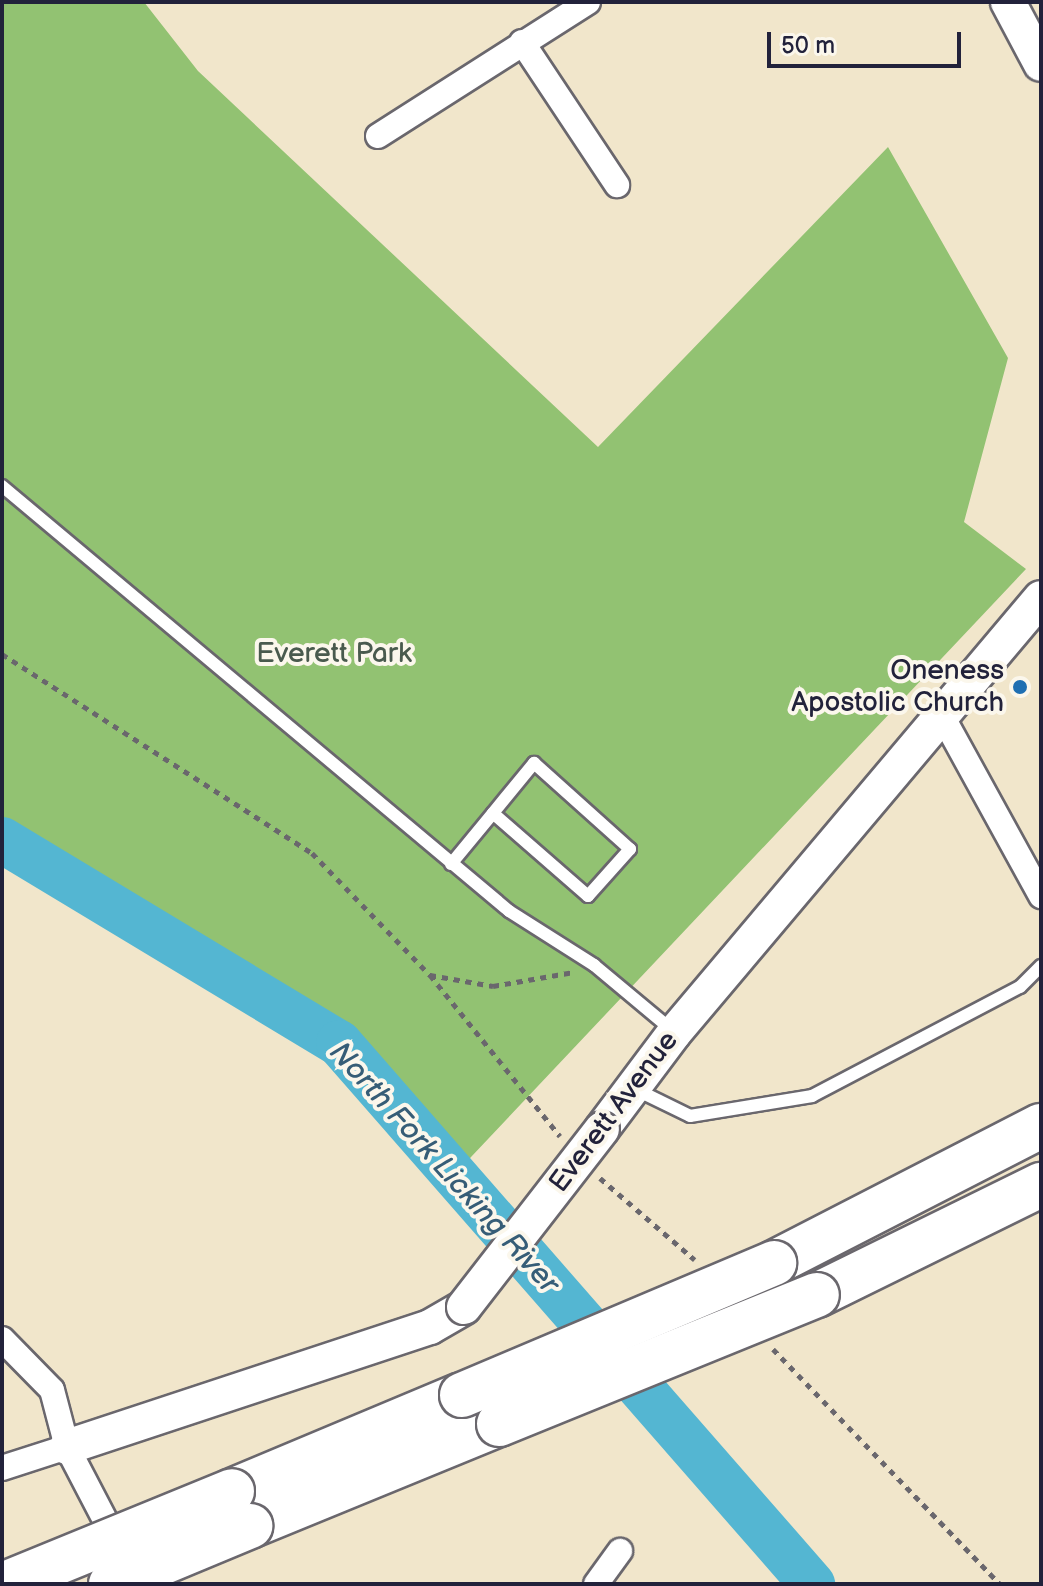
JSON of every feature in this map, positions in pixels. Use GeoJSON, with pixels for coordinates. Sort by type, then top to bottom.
{"type":"FeatureCollection","features":[{"type":"Feature","properties":{"kind":"highway"},"geometry":{"type":"LineString","coordinates":[[111,1584],[241,1508],[462,1395],[774,1263],[1041,1126]]}},
{"type":"Feature","properties":{"kind":"highway"},"geometry":{"type":"LineString","coordinates":[[6,1584],[499,1424],[817,1295],[1041,1185]]}},
{"type":"Feature","properties":{"kind":"street"},"geometry":{"type":"LineString","coordinates":[[378,136],[588,2]]}},
{"type":"Feature","properties":{"kind":"street"},"geometry":{"type":"LineString","coordinates":[[1008,2],[1041,64]]}},
{"type":"Feature","properties":{"kind":"street"},"geometry":{"type":"LineString","coordinates":[[522,42],[617,185]]}},
{"type":"Feature","properties":{"kind":"street","name":"Everett Avenue"},"geometry":{"type":"LineString","coordinates":[[67,1447],[430,1327],[464,1307],[602,1129],[630,1086],[1041,598]]}},
{"type":"Feature","properties":{"kind":"street"},"geometry":{"type":"LineString","coordinates":[[941,714],[1041,896]]}},
{"type":"Feature","properties":{"kind":"street"},"geometry":{"type":"LineString","coordinates":[[2,1339],[52,1390],[67,1447],[138,1584]]}},
{"type":"Feature","properties":{"kind":"street"},"geometry":{"type":"LineString","coordinates":[[2,1468],[67,1447]]}},
{"type":"Feature","properties":{"kind":"street"},"geometry":{"type":"LineString","coordinates":[[596,1584],[620,1551]]}},
{"type":"Feature","properties":{"kind":"lane"},"geometry":{"type":"LineString","coordinates":[[2,486],[451,864],[594,965],[674,1033]]}},
{"type":"Feature","properties":{"kind":"lane"},"geometry":{"type":"LineString","coordinates":[[451,864],[534,763],[630,849],[588,896],[493,813]]}},
{"type":"Feature","properties":{"kind":"lane"},"geometry":{"type":"LineString","coordinates":[[630,1086],[690,1116],[812,1096],[1020,987],[1041,966]]}},
{"type":"Feature","properties":{"kind":"path"},"geometry":{"type":"LineString","coordinates":[[2,654],[312,853],[430,975],[493,986],[551,981],[594,965]]}},
{"type":"Feature","properties":{"kind":"green space","name":"Everett Park"},"geometry":{"type":"Polygon","coordinates":[[[2,2],[144,2],[198,71],[598,447],[888,147],[1008,358],[964,522],[1026,569],[454,1175],[339,1043],[2,840],[2,2]]]}},
{"type":"Feature","properties":{"kind":"waterway","name":"North Fork Licking River"},"geometry":{"type":"LineString","coordinates":[[2,840],[339,1043],[812,1584]]}},
{"type":"Feature","properties":{"kind":"place","name":"Oneness Apostolic Church"},"geometry":{"type":"Point","coordinates":[1020,687]}}]}
